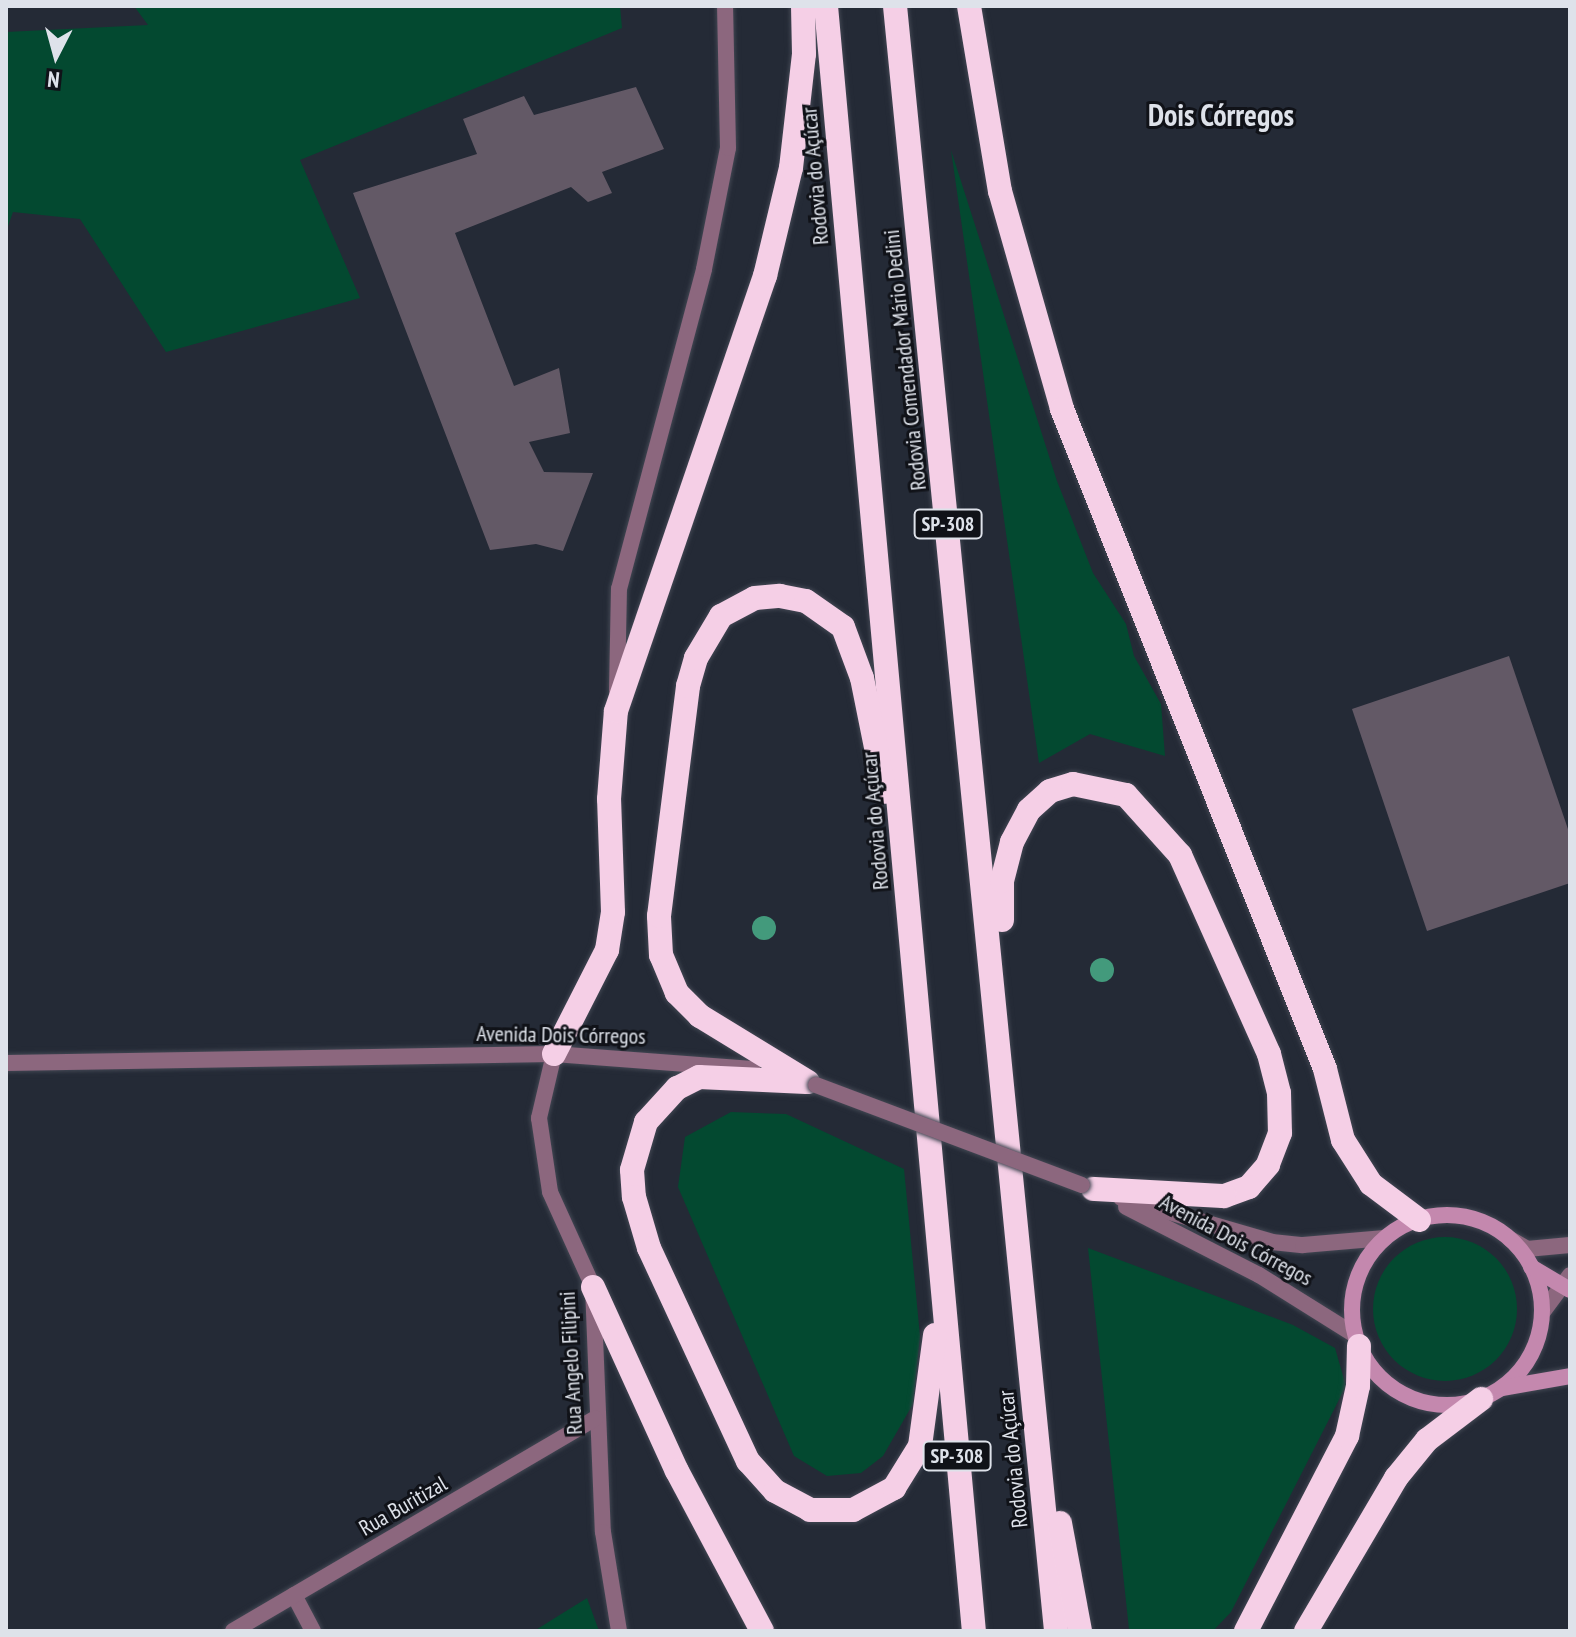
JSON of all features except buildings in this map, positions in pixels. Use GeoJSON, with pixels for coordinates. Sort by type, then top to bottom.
{"type":"FeatureCollection","features":[{"type":"Feature","properties":{"kind":"highway"},"geometry":{"type":"LineString","coordinates":[[554,1054],[607,950],[616,711],[765,276],[791,168],[804,54],[803,6]]}},
{"type":"Feature","properties":{"kind":"highway","name":"Rodovia do Açúcar"},"geometry":{"type":"LineString","coordinates":[[826,6],[974,1631]]}},
{"type":"Feature","properties":{"kind":"highway","name":"Rodovia Comendador Mário Dedini"},"geometry":{"type":"LineString","coordinates":[[895,6],[1001,1042]]}},
{"type":"Feature","properties":{"kind":"highway"},"geometry":{"type":"LineString","coordinates":[[969,6],[1000,191],[1067,423],[1325,1069],[1343,1140],[1371,1184],[1419,1220]]}},
{"type":"Feature","properties":{"kind":"highway"},"geometry":{"type":"LineString","coordinates":[[812,1084],[700,1016],[677,993],[661,955],[659,916],[688,686],[708,633],[736,606],[780,596],[806,601],[843,627],[862,678],[909,905]]}},
{"type":"Feature","properties":{"kind":"highway"},"geometry":{"type":"LineString","coordinates":[[1001,1042],[1002,881],[1012,842],[1029,810],[1050,791],[1073,784],[1126,795],[1180,855],[1269,1054],[1279,1093],[1280,1133],[1268,1165],[1249,1187],[1224,1196],[1087,1187]]}},
{"type":"Feature","properties":{"kind":"highway","name":"Rodovia do Açúcar"},"geometry":{"type":"LineString","coordinates":[[1001,1042],[1056,1631]]}},
{"type":"Feature","properties":{"kind":"highway"},"geometry":{"type":"LineString","coordinates":[[812,1084],[699,1077],[677,1088],[646,1122],[632,1170],[649,1248],[679,1320],[748,1461],[775,1491],[810,1510],[853,1510],[894,1488],[908,1473],[920,1446],[928,1407],[941,1281]]}},
{"type":"Feature","properties":{"kind":"highway"},"geometry":{"type":"LineString","coordinates":[[593,1287],[677,1471],[762,1631]]}},
{"type":"Feature","properties":{"kind":"highway"},"geometry":{"type":"LineString","coordinates":[[1246,1631],[1347,1436],[1358,1386],[1357,1341]]}},
{"type":"Feature","properties":{"kind":"highway"},"geometry":{"type":"LineString","coordinates":[[1031,1376],[1080,1631]]}},
{"type":"Feature","properties":{"kind":"highway"},"geometry":{"type":"LineString","coordinates":[[1306,1631],[1396,1478],[1427,1440],[1491,1394]]}},
{"type":"Feature","properties":{"kind":"main road"},"geometry":{"type":"LineString","coordinates":[[1491,1394],[1526,1363],[1542,1313],[1531,1267],[1510,1239],[1467,1218],[1419,1220],[1385,1238],[1365,1262],[1354,1290],[1357,1341],[1379,1377],[1409,1398],[1445,1405],[1570,1376]]}},
{"type":"Feature","properties":{"kind":"main road"},"geometry":{"type":"LineString","coordinates":[[1531,1267],[1567,1284]]}},
{"type":"Feature","properties":{"kind":"street"},"geometry":{"type":"LineString","coordinates":[[616,711],[619,589],[704,269],[728,148],[725,6]]}},
{"type":"Feature","properties":{"kind":"street","name":"Avenida Dois Córregos"},"geometry":{"type":"LineString","coordinates":[[6,1063],[554,1054],[691,1061],[812,1084],[1087,1187],[1272,1242],[1303,1245],[1385,1238]]}},
{"type":"Feature","properties":{"kind":"street","name":"Rua Angelo Filipini"},"geometry":{"type":"LineString","coordinates":[[554,1054],[539,1118],[550,1192],[593,1287],[595,1419],[603,1532],[619,1631]]}},
{"type":"Feature","properties":{"kind":"street","name":"Avenida Dois Córregos"},"geometry":{"type":"LineString","coordinates":[[1087,1187],[1259,1275],[1357,1341]]}},
{"type":"Feature","properties":{"kind":"street"},"geometry":{"type":"LineString","coordinates":[[1510,1239],[1527,1249],[1570,1245]]}},
{"type":"Feature","properties":{"kind":"street"},"geometry":{"type":"LineString","coordinates":[[1542,1313],[1567,1284]]}},
{"type":"Feature","properties":{"kind":"street","name":"Rua Buritizal"},"geometry":{"type":"LineString","coordinates":[[233,1631],[595,1419]]}},
{"type":"Feature","properties":{"kind":"street"},"geometry":{"type":"LineString","coordinates":[[294,1595],[313,1631]]}},
{"type":"Feature","properties":{"kind":"green space"},"geometry":{"type":"Polygon","coordinates":[[[134,6],[620,6],[622,28],[300,160],[360,298],[166,352],[80,219],[13,212],[6,232],[6,32],[148,25],[134,6]]]}},
{"type":"Feature","properties":{"kind":"green space"},"geometry":{"type":"Polygon","coordinates":[[[951,150],[1057,481],[1093,573],[1126,624],[1134,656],[1161,704],[1165,756],[1090,734],[1039,763],[951,150]]]}},
{"type":"Feature","properties":{"kind":"green space"},"geometry":{"type":"Polygon","coordinates":[[[731,1112],[786,1114],[904,1169],[920,1336],[913,1404],[883,1456],[861,1473],[827,1476],[794,1456],[678,1187],[685,1137],[731,1112]]]}},
{"type":"Feature","properties":{"kind":"green space"},"geometry":{"type":"Polygon","coordinates":[[[1445,1237],[1472,1243],[1496,1258],[1511,1282],[1517,1309],[1511,1336],[1496,1360],[1472,1375],[1445,1381],[1418,1375],[1394,1360],[1379,1336],[1373,1309],[1379,1282],[1394,1258],[1418,1243],[1445,1237]]]}},
{"type":"Feature","properties":{"kind":"green space"},"geometry":{"type":"Polygon","coordinates":[[[1088,1248],[1293,1325],[1335,1348],[1346,1386],[1231,1612],[1213,1631],[1129,1629],[1088,1248]]]}},
{"type":"Feature","properties":{"kind":"green space"},"geometry":{"type":"Polygon","coordinates":[[[587,1598],[599,1631],[534,1631],[587,1598]]]}},
{"type":"Feature","properties":{"kind":"district","name":"Dois Córregos"},"geometry":{"type":"Point","coordinates":[1221,115]}}]}
